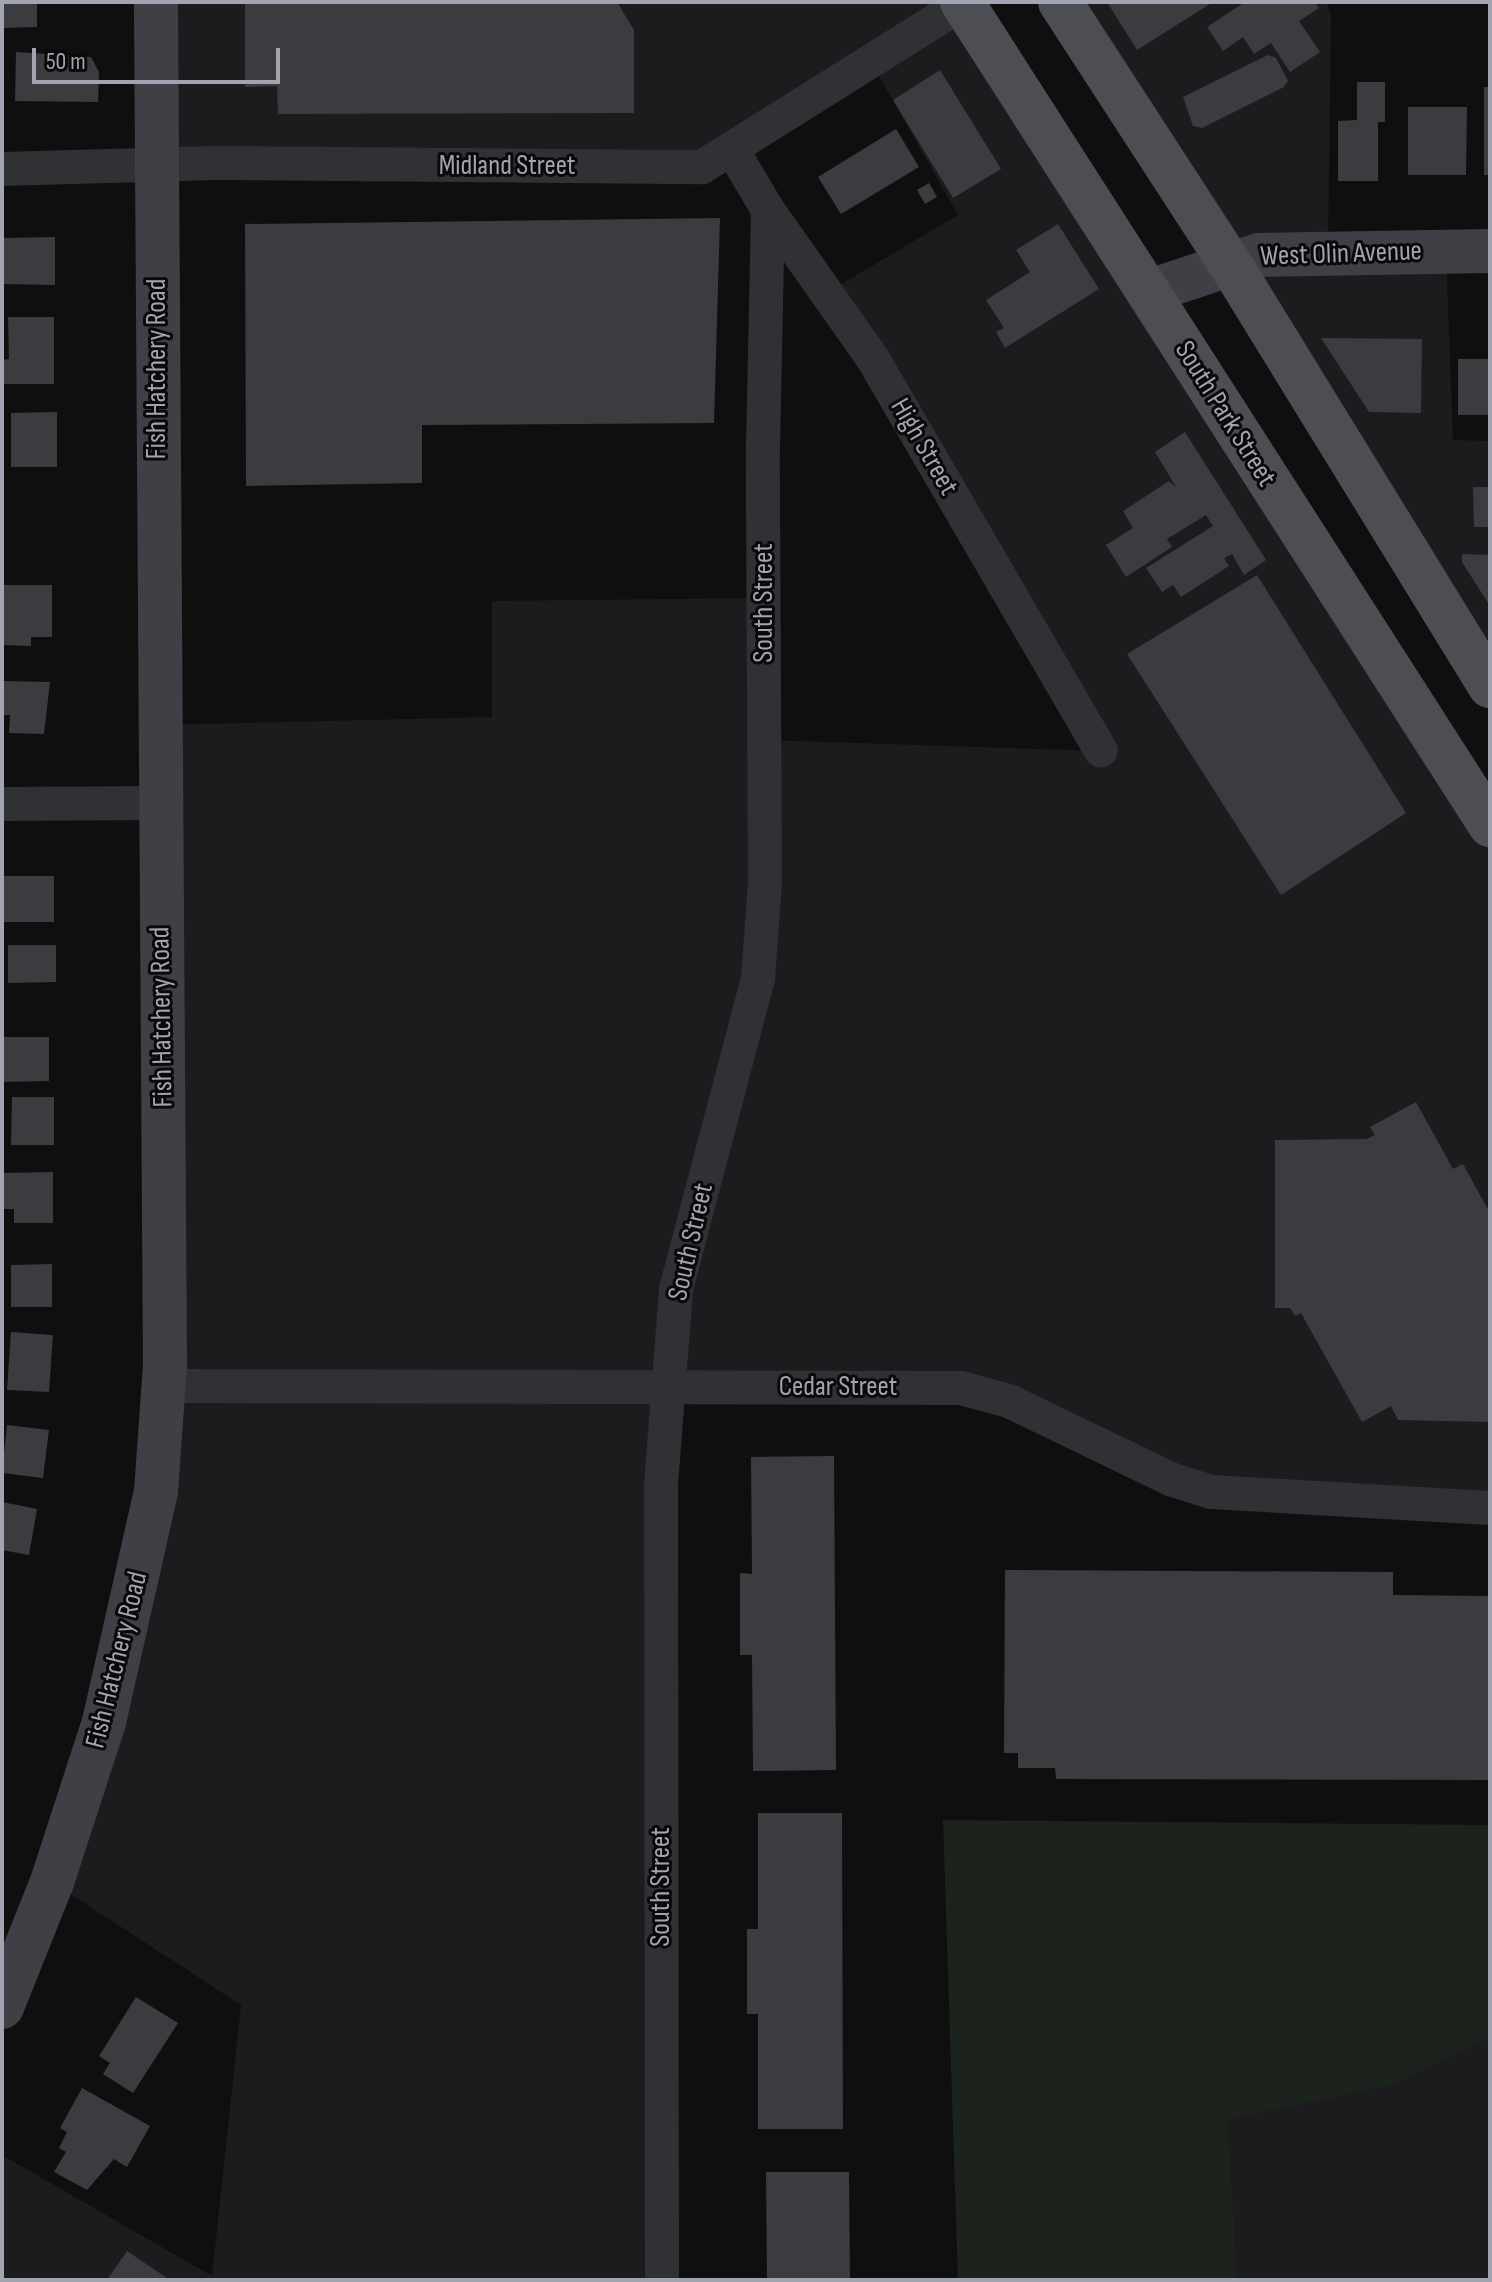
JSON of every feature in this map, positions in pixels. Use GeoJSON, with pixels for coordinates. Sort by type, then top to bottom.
{"type":"FeatureCollection","features":[{"type":"Feature","properties":{"kind":"main road","name":"Fish Hatchery Road"},"geometry":{"type":"LineString","coordinates":[[2,2007],[52,1882],[104,1722],[156,1491],[164,1386],[156,2]]}},
{"type":"Feature","properties":{"kind":"main road","name":"South Park Street"},"geometry":{"type":"LineString","coordinates":[[963,2],[1490,825]]}},
{"type":"Feature","properties":{"kind":"main road"},"geometry":{"type":"LineString","coordinates":[[1060,2],[1229,262],[1490,686]]}},
{"type":"Feature","properties":{"kind":"main road","name":"West Olin Avenue"},"geometry":{"type":"LineString","coordinates":[[1150,291],[1229,262],[1306,252],[1490,251]]}},
{"type":"Feature","properties":{"kind":"street","name":"Midland Street"},"geometry":{"type":"LineString","coordinates":[[2,169],[156,166],[702,167],[733,151],[963,2]]}},
{"type":"Feature","properties":{"kind":"street","name":"High Street"},"geometry":{"type":"LineString","coordinates":[[733,151],[768,210],[873,359],[1101,751]]}},
{"type":"Feature","properties":{"kind":"street","name":"South Street"},"geometry":{"type":"LineString","coordinates":[[662,2280],[661,1498],[676,1289],[758,978],[765,882],[763,448],[768,210]]}},
{"type":"Feature","properties":{"kind":"street"},"geometry":{"type":"LineString","coordinates":[[2,804],[161,803]]}},
{"type":"Feature","properties":{"kind":"street","name":"Cedar Street"},"geometry":{"type":"LineString","coordinates":[[164,1386],[669,1384],[971,1389],[1009,1401],[1170,1479],[1211,1492],[1490,1508]]}},
{"type":"Feature","properties":{"kind":"shaded area"},"geometry":{"type":"Polygon","coordinates":[[[156,2],[966,2],[1490,825],[1490,1508],[1259,1497],[1009,1401],[670,1384],[662,2280],[2,2280],[2,2155],[212,2276],[241,2005],[52,1882],[150,1526],[160,725],[492,717],[492,601],[764,598],[765,740],[1100,751],[826,293],[958,215],[871,62],[733,151],[156,166],[156,2]]]}},
{"type":"Feature","properties":{"kind":"shaded area"},"geometry":{"type":"Polygon","coordinates":[[[1060,2],[1326,2],[1331,15],[1328,251],[1446,251],[1453,440],[1490,441],[1490,686],[1060,2]]]}},
{"type":"Feature","properties":{"kind":"shaded area"},"geometry":{"type":"Polygon","coordinates":[[[943,1820],[1490,1825],[1490,2038],[1394,2085],[1227,2120],[1238,2280],[958,2280],[943,1820]]]}},
{"type":"Feature","properties":{"kind":"shaded area"},"geometry":{"type":"Polygon","coordinates":[[[1490,2038],[1490,2280],[1238,2280],[1226,2120],[1394,2085],[1490,2038]]]}},
{"type":"Feature","properties":{"kind":"building"},"geometry":{"type":"Polygon","coordinates":[[[4,2],[37,2],[37,27],[4,28],[4,2]]]}},
{"type":"Feature","properties":{"kind":"building"},"geometry":{"type":"Polygon","coordinates":[[[245,2],[617,2],[634,30],[634,113],[278,114],[277,86],[245,87],[245,2]]]}},
{"type":"Feature","properties":{"kind":"building"},"geometry":{"type":"Polygon","coordinates":[[[1107,2],[1213,2],[1137,50],[1107,2]]]}},
{"type":"Feature","properties":{"kind":"building"},"geometry":{"type":"Polygon","coordinates":[[[1245,2],[1315,2],[1319,8],[1299,21],[1320,52],[1290,72],[1271,43],[1254,54],[1243,37],[1223,51],[1207,27],[1245,2]]]}},
{"type":"Feature","properties":{"kind":"building"},"geometry":{"type":"Polygon","coordinates":[[[16,52],[91,57],[99,72],[98,102],[15,101],[16,52]]]}},
{"type":"Feature","properties":{"kind":"building"},"geometry":{"type":"Polygon","coordinates":[[[1268,55],[1276,58],[1288,81],[1284,87],[1202,128],[1193,126],[1183,97],[1268,55]]]}},
{"type":"Feature","properties":{"kind":"building"},"geometry":{"type":"Polygon","coordinates":[[[940,70],[1001,169],[953,198],[893,100],[940,70]]]}},
{"type":"Feature","properties":{"kind":"building"},"geometry":{"type":"Polygon","coordinates":[[[1357,82],[1385,82],[1385,122],[1378,122],[1378,181],[1338,181],[1338,121],[1357,120],[1357,82]]]}},
{"type":"Feature","properties":{"kind":"building"},"geometry":{"type":"Polygon","coordinates":[[[1484,87],[1490,87],[1490,175],[1484,175],[1484,87]]]}},
{"type":"Feature","properties":{"kind":"building"},"geometry":{"type":"Polygon","coordinates":[[[1408,107],[1467,107],[1466,175],[1408,175],[1408,107]]]}},
{"type":"Feature","properties":{"kind":"building"},"geometry":{"type":"Polygon","coordinates":[[[896,129],[919,167],[841,214],[818,177],[896,129]]]}},
{"type":"Feature","properties":{"kind":"building"},"geometry":{"type":"Polygon","coordinates":[[[929,183],[937,197],[925,204],[917,190],[929,183]]]}},
{"type":"Feature","properties":{"kind":"building"},"geometry":{"type":"Polygon","coordinates":[[[720,218],[714,423],[422,425],[422,483],[246,486],[245,224],[720,218]]]}},
{"type":"Feature","properties":{"kind":"building"},"geometry":{"type":"Polygon","coordinates":[[[1058,224],[1099,289],[1005,348],[996,332],[1004,328],[986,300],[1030,272],[1016,250],[1058,224]]]}},
{"type":"Feature","properties":{"kind":"building"},"geometry":{"type":"Polygon","coordinates":[[[55,237],[55,285],[2,284],[2,238],[55,237]]]}},
{"type":"Feature","properties":{"kind":"building"},"geometry":{"type":"Polygon","coordinates":[[[8,317],[54,317],[54,384],[2,384],[2,360],[9,359],[8,317]]]}},
{"type":"Feature","properties":{"kind":"building"},"geometry":{"type":"Polygon","coordinates":[[[1321,338],[1422,339],[1421,413],[1369,412],[1321,338]]]}},
{"type":"Feature","properties":{"kind":"building"},"geometry":{"type":"Polygon","coordinates":[[[1458,359],[1490,359],[1490,415],[1458,415],[1458,359]]]}},
{"type":"Feature","properties":{"kind":"building"},"geometry":{"type":"Polygon","coordinates":[[[57,412],[57,467],[11,467],[11,413],[57,412]]]}},
{"type":"Feature","properties":{"kind":"building"},"geometry":{"type":"Polygon","coordinates":[[[1185,432],[1266,560],[1244,575],[1232,554],[1224,558],[1229,566],[1181,597],[1173,585],[1162,592],[1146,568],[1213,526],[1206,515],[1167,539],[1172,547],[1126,577],[1106,545],[1133,528],[1123,511],[1169,481],[1176,487],[1155,452],[1185,432]]]}},
{"type":"Feature","properties":{"kind":"building"},"geometry":{"type":"Polygon","coordinates":[[[1473,487],[1490,487],[1490,527],[1474,527],[1473,487]]]}},
{"type":"Feature","properties":{"kind":"building"},"geometry":{"type":"Polygon","coordinates":[[[1462,554],[1490,555],[1490,606],[1462,562],[1462,554]]]}},
{"type":"Feature","properties":{"kind":"building"},"geometry":{"type":"Polygon","coordinates":[[[1257,575],[1406,813],[1281,895],[1127,654],[1257,575]]]}},
{"type":"Feature","properties":{"kind":"building"},"geometry":{"type":"Polygon","coordinates":[[[2,585],[52,585],[52,637],[31,637],[31,646],[2,645],[2,585]]]}},
{"type":"Feature","properties":{"kind":"building"},"geometry":{"type":"Polygon","coordinates":[[[2,681],[50,682],[44,734],[9,733],[10,715],[2,715],[2,681]]]}},
{"type":"Feature","properties":{"kind":"building"},"geometry":{"type":"Polygon","coordinates":[[[2,876],[54,876],[54,922],[2,922],[2,876]]]}},
{"type":"Feature","properties":{"kind":"building"},"geometry":{"type":"Polygon","coordinates":[[[8,945],[56,945],[56,982],[8,983],[8,945]]]}},
{"type":"Feature","properties":{"kind":"building"},"geometry":{"type":"Polygon","coordinates":[[[2,1037],[49,1037],[49,1081],[2,1082],[2,1037]]]}},
{"type":"Feature","properties":{"kind":"building"},"geometry":{"type":"Polygon","coordinates":[[[12,1097],[54,1097],[54,1145],[11,1145],[12,1097]]]}},
{"type":"Feature","properties":{"kind":"building"},"geometry":{"type":"Polygon","coordinates":[[[1416,1102],[1453,1169],[1463,1164],[1490,1213],[1490,1422],[1398,1420],[1391,1406],[1362,1422],[1301,1313],[1295,1316],[1290,1308],[1275,1308],[1275,1140],[1367,1139],[1375,1135],[1370,1127],[1416,1102]]]}},
{"type":"Feature","properties":{"kind":"building"},"geometry":{"type":"Polygon","coordinates":[[[53,1172],[53,1223],[14,1223],[14,1209],[2,1209],[2,1173],[53,1172]]]}},
{"type":"Feature","properties":{"kind":"building"},"geometry":{"type":"Polygon","coordinates":[[[52,1264],[52,1307],[11,1307],[11,1265],[52,1264]]]}},
{"type":"Feature","properties":{"kind":"building"},"geometry":{"type":"Polygon","coordinates":[[[11,1332],[53,1335],[49,1392],[7,1390],[11,1332]]]}},
{"type":"Feature","properties":{"kind":"building"},"geometry":{"type":"Polygon","coordinates":[[[7,1425],[49,1430],[43,1478],[2,1473],[7,1425]]]}},
{"type":"Feature","properties":{"kind":"building"},"geometry":{"type":"Polygon","coordinates":[[[834,1456],[836,1770],[753,1771],[752,1655],[740,1655],[740,1573],[752,1574],[751,1457],[834,1456]]]}},
{"type":"Feature","properties":{"kind":"building"},"geometry":{"type":"Polygon","coordinates":[[[2,1502],[37,1509],[29,1555],[2,1550],[2,1502]]]}},
{"type":"Feature","properties":{"kind":"building"},"geometry":{"type":"Polygon","coordinates":[[[1005,1570],[1393,1572],[1393,1595],[1490,1596],[1490,1780],[1056,1779],[1055,1768],[1018,1768],[1018,1753],[1004,1753],[1005,1570]]]}},
{"type":"Feature","properties":{"kind":"building"},"geometry":{"type":"Polygon","coordinates":[[[758,1813],[842,1813],[843,2129],[758,2129],[758,2014],[747,2014],[747,1929],[758,1929],[758,1813]]]}},
{"type":"Feature","properties":{"kind":"building"},"geometry":{"type":"Polygon","coordinates":[[[136,1997],[178,2023],[133,2093],[103,2074],[110,2063],[99,2056],[136,1997]]]}},
{"type":"Feature","properties":{"kind":"building"},"geometry":{"type":"Polygon","coordinates":[[[82,2088],[150,2126],[127,2167],[114,2159],[87,2190],[54,2172],[66,2152],[59,2148],[67,2132],[60,2128],[82,2088]]]}},
{"type":"Feature","properties":{"kind":"building"},"geometry":{"type":"Polygon","coordinates":[[[766,2172],[849,2172],[850,2280],[767,2280],[766,2172]]]}},
{"type":"Feature","properties":{"kind":"building"},"geometry":{"type":"Polygon","coordinates":[[[127,2251],[170,2280],[107,2280],[127,2251]]]}}]}
